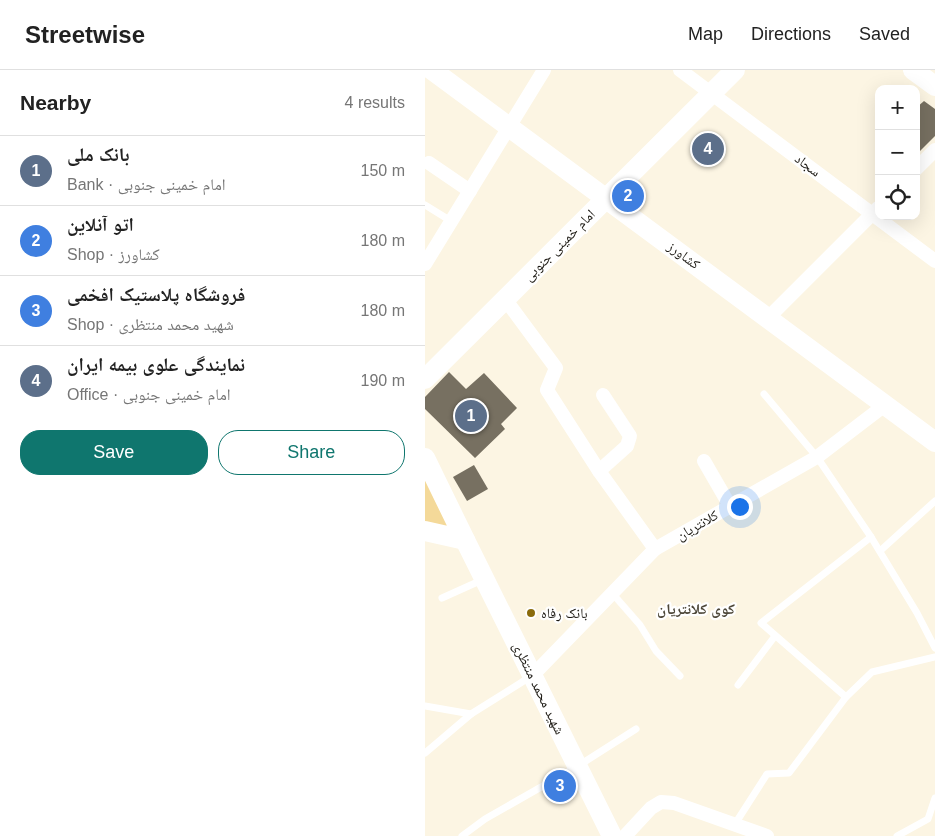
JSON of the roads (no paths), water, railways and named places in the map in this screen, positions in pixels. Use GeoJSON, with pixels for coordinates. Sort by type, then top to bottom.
{"type":"FeatureCollection","features":[{"type":"Feature","properties":{"kind":"main road","name":"کشاورز"},"geometry":{"type":"LineString","coordinates":[[432,70],[935,442]]}},
{"type":"Feature","properties":{"kind":"main road","name":"امام خمینی جنوبی"},"geometry":{"type":"LineString","coordinates":[[425,379],[735,70]]}},
{"type":"Feature","properties":{"kind":"main road"},"geometry":{"type":"LineString","coordinates":[[913,70],[935,86]]}},
{"type":"Feature","properties":{"kind":"main road","name":"شهید محمد منتظری"},"geometry":{"type":"LineString","coordinates":[[425,458],[612,836]]}},
{"type":"Feature","properties":{"kind":"main road"},"geometry":{"type":"LineString","coordinates":[[425,531],[465,540]]}},
{"type":"Feature","properties":{"kind":"street"},"geometry":{"type":"LineString","coordinates":[[425,264],[544,70]]}},
{"type":"Feature","properties":{"kind":"street","name":"سجاد"},"geometry":{"type":"LineString","coordinates":[[680,70],[711,94],[875,209]]}},
{"type":"Feature","properties":{"kind":"street"},"geometry":{"type":"LineString","coordinates":[[920,165],[935,150]]}},
{"type":"Feature","properties":{"kind":"street"},"geometry":{"type":"LineString","coordinates":[[429,163],[470,191]]}},
{"type":"Feature","properties":{"kind":"street"},"geometry":{"type":"LineString","coordinates":[[768,318],[875,211]]}},
{"type":"Feature","properties":{"kind":"street","name":"سجاد"},"geometry":{"type":"LineString","coordinates":[[888,220],[935,261]]}},
{"type":"Feature","properties":{"kind":"street"},"geometry":{"type":"LineString","coordinates":[[505,299],[556,368],[547,390],[599,471],[655,549]]}},
{"type":"Feature","properties":{"kind":"street"},"geometry":{"type":"LineString","coordinates":[[599,471],[627,446],[630,436],[603,395]]}},
{"type":"Feature","properties":{"kind":"street","name":"کلانتریان"},"geometry":{"type":"LineString","coordinates":[[533,675],[655,549],[817,457],[885,405]]}},
{"type":"Feature","properties":{"kind":"street"},"geometry":{"type":"LineString","coordinates":[[704,461],[730,506]]}},
{"type":"Feature","properties":{"kind":"street"},"geometry":{"type":"LineString","coordinates":[[625,836],[651,808],[661,802],[673,803],[767,836]]}},
{"type":"Feature","properties":{"kind":"lane"},"geometry":{"type":"LineString","coordinates":[[425,205],[451,221]]}},
{"type":"Feature","properties":{"kind":"lane"},"geometry":{"type":"LineString","coordinates":[[764,394],[817,457],[871,537],[917,613],[935,648]]}},
{"type":"Feature","properties":{"kind":"lane"},"geometry":{"type":"LineString","coordinates":[[880,551],[935,501]]}},
{"type":"Feature","properties":{"kind":"lane"},"geometry":{"type":"LineString","coordinates":[[846,697],[761,624],[871,537]]}},
{"type":"Feature","properties":{"kind":"lane"},"geometry":{"type":"LineString","coordinates":[[442,598],[485,579]]}},
{"type":"Feature","properties":{"kind":"lane"},"geometry":{"type":"LineString","coordinates":[[613,593],[640,625],[656,651],[680,676]]}},
{"type":"Feature","properties":{"kind":"lane"},"geometry":{"type":"LineString","coordinates":[[738,685],[775,636]]}},
{"type":"Feature","properties":{"kind":"lane"},"geometry":{"type":"LineString","coordinates":[[735,824],[767,774],[789,773],[846,697],[872,672],[935,657]]}},
{"type":"Feature","properties":{"kind":"lane"},"geometry":{"type":"LineString","coordinates":[[425,753],[471,714],[533,675]]}},
{"type":"Feature","properties":{"kind":"lane"},"geometry":{"type":"LineString","coordinates":[[425,706],[471,714]]}},
{"type":"Feature","properties":{"kind":"lane"},"geometry":{"type":"LineString","coordinates":[[462,836],[485,819],[578,766],[637,729]]}},
{"type":"Feature","properties":{"kind":"lane"},"geometry":{"type":"LineString","coordinates":[[897,836],[928,819],[935,798]]}},
{"type":"Feature","properties":{"kind":"place","name":"نمایندگی علوی بیمه ایران"},"geometry":{"type":"Point","coordinates":[708,149]}},
{"type":"Feature","properties":{"kind":"place","name":"اتو آنلاین"},"geometry":{"type":"Point","coordinates":[628,196]}},
{"type":"Feature","properties":{"kind":"place","name":"بانک ملی"},"geometry":{"type":"Point","coordinates":[471,416]}},
{"type":"Feature","properties":{"kind":"place","name":"بانک رفاه"},"geometry":{"type":"Point","coordinates":[531,613]}},
{"type":"Feature","properties":{"kind":"place","name":"فروشگاه پلاستیک افخمی"},"geometry":{"type":"Point","coordinates":[560,786]}},
{"type":"Feature","properties":{"kind":"district","name":"کوی کلانتریان"},"geometry":{"type":"Point","coordinates":[696,609]}}]}
